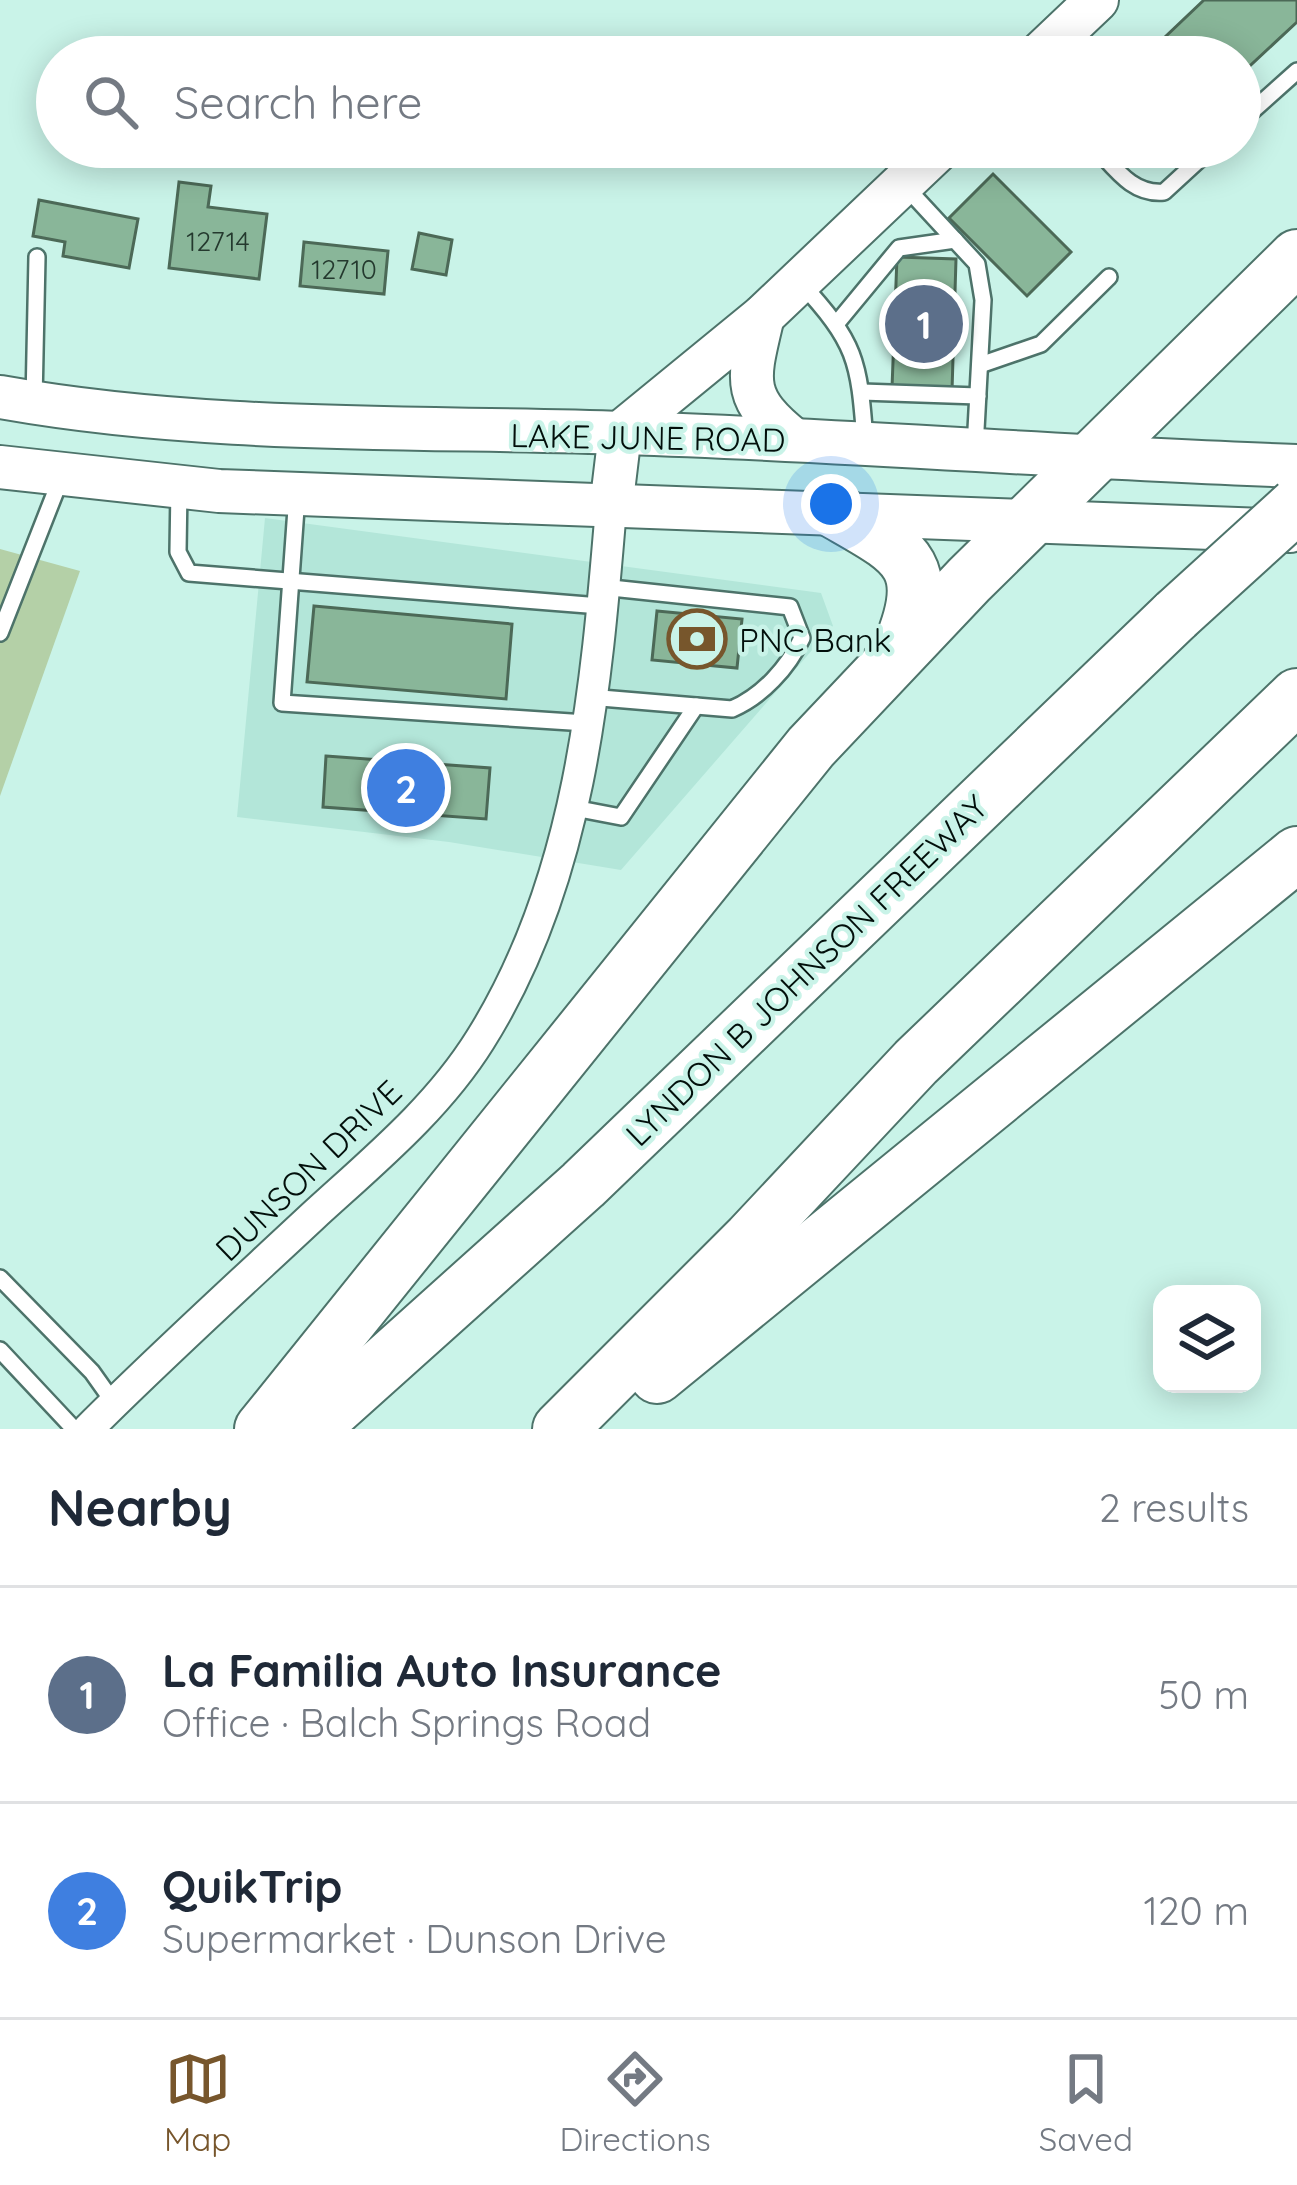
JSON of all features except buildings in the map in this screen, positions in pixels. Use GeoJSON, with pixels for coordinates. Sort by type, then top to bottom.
{"type":"FeatureCollection","features":[{"type":"Feature","properties":{"kind":"highway"},"geometry":{"type":"LineString","coordinates":[[262,1429],[456,1194],[811,747],[1030,520],[1297,257]]}},
{"type":"Feature","properties":{"kind":"highway","name":"LYNDON B JOHNSON FREEWAY"},"geometry":{"type":"LineString","coordinates":[[310,1429],[584,1185],[1176,615],[1297,506]]}},
{"type":"Feature","properties":{"kind":"highway"},"geometry":{"type":"LineString","coordinates":[[833,510],[891,543],[914,572],[917,607],[896,656]]}},
{"type":"Feature","properties":{"kind":"highway"},"geometry":{"type":"LineString","coordinates":[[560,1429],[750,1239],[916,1061],[1297,696]]}},
{"type":"Feature","properties":{"kind":"highway"},"geometry":{"type":"LineString","coordinates":[[594,1429],[1297,854]]}},
{"type":"Feature","properties":{"kind":"main road"},"geometry":{"type":"LineString","coordinates":[[1058,36],[1096,0]]}},
{"type":"Feature","properties":{"kind":"main road"},"geometry":{"type":"LineString","coordinates":[[611,508],[620,433],[764,316],[919,168]]}},
{"type":"Feature","properties":{"kind":"main road"},"geometry":{"type":"LineString","coordinates":[[764,316],[752,386],[761,414],[794,440]]}},
{"type":"Feature","properties":{"kind":"main road","name":"LAKE JUNE ROAD"},"geometry":{"type":"LineString","coordinates":[[17,400],[186,421],[445,433],[794,440],[1297,466]]}},
{"type":"Feature","properties":{"kind":"main road"},"geometry":{"type":"LineString","coordinates":[[179,487],[186,421]]}},
{"type":"Feature","properties":{"kind":"main road","name":"LAKE JUNE ROAD"},"geometry":{"type":"LineString","coordinates":[[0,467],[179,487],[297,494],[611,508],[833,510],[1297,531]]}},
{"type":"Feature","properties":{"kind":"street","name":"DUNSON DRIVE"},"geometry":{"type":"LineString","coordinates":[[88,1429],[411,1127],[480,1041],[530,944],[562,863],[588,710],[611,508]]}},
{"type":"Feature","properties":{"kind":"lane"},"geometry":{"type":"LineString","coordinates":[[1261,103],[1297,71]]}},
{"type":"Feature","properties":{"kind":"lane"},"geometry":{"type":"LineString","coordinates":[[1114,168],[1124,179],[1155,193],[1164,192],[1190,168]]}},
{"type":"Feature","properties":{"kind":"lane"},"geometry":{"type":"LineString","coordinates":[[902,184],[976,264],[983,300],[975,451]]}},
{"type":"Feature","properties":{"kind":"lane"},"geometry":{"type":"LineString","coordinates":[[837,323],[899,248],[955,240]]}},
{"type":"Feature","properties":{"kind":"lane"},"geometry":{"type":"LineString","coordinates":[[17,400],[37,256]]}},
{"type":"Feature","properties":{"kind":"lane"},"geometry":{"type":"LineString","coordinates":[[980,365],[1041,344],[1109,277]]}},
{"type":"Feature","properties":{"kind":"lane"},"geometry":{"type":"LineString","coordinates":[[800,281],[837,323],[860,370],[866,444]]}},
{"type":"Feature","properties":{"kind":"lane"},"geometry":{"type":"LineString","coordinates":[[862,392],[978,396]]}},
{"type":"Feature","properties":{"kind":"lane"},"geometry":{"type":"LineString","coordinates":[[0,633],[62,476]]}},
{"type":"Feature","properties":{"kind":"lane"},"geometry":{"type":"LineString","coordinates":[[179,487],[178,552],[189,573],[289,583],[790,607],[802,638],[793,658],[750,701],[732,709],[282,703],[289,583],[297,494]]}},
{"type":"Feature","properties":{"kind":"lane"},"geometry":{"type":"LineString","coordinates":[[574,808],[621,817],[696,706]]}},
{"type":"Feature","properties":{"kind":"lane"},"geometry":{"type":"LineString","coordinates":[[0,1278],[92,1372],[114,1403]]}},
{"type":"Feature","properties":{"kind":"lane"},"geometry":{"type":"LineString","coordinates":[[0,1350],[74,1429]]}},
{"type":"Feature","properties":{"kind":"shaded area"},"geometry":{"type":"Polygon","coordinates":[[[265,518],[821,593],[833,626],[621,870],[449,842],[237,817],[265,518]]]}},
{"type":"Feature","properties":{"kind":"shaded area"},"geometry":{"type":"Polygon","coordinates":[[[0,549],[80,571],[0,796],[0,549]]]}},
{"type":"Feature","properties":{"kind":"place","name":"La Familia Auto Insurance"},"geometry":{"type":"Point","coordinates":[924,324]}},
{"type":"Feature","properties":{"kind":"place","name":"PNC Bank"},"geometry":{"type":"Point","coordinates":[697,639]}},
{"type":"Feature","properties":{"kind":"place","name":"QuikTrip"},"geometry":{"type":"Point","coordinates":[406,788]}}]}
